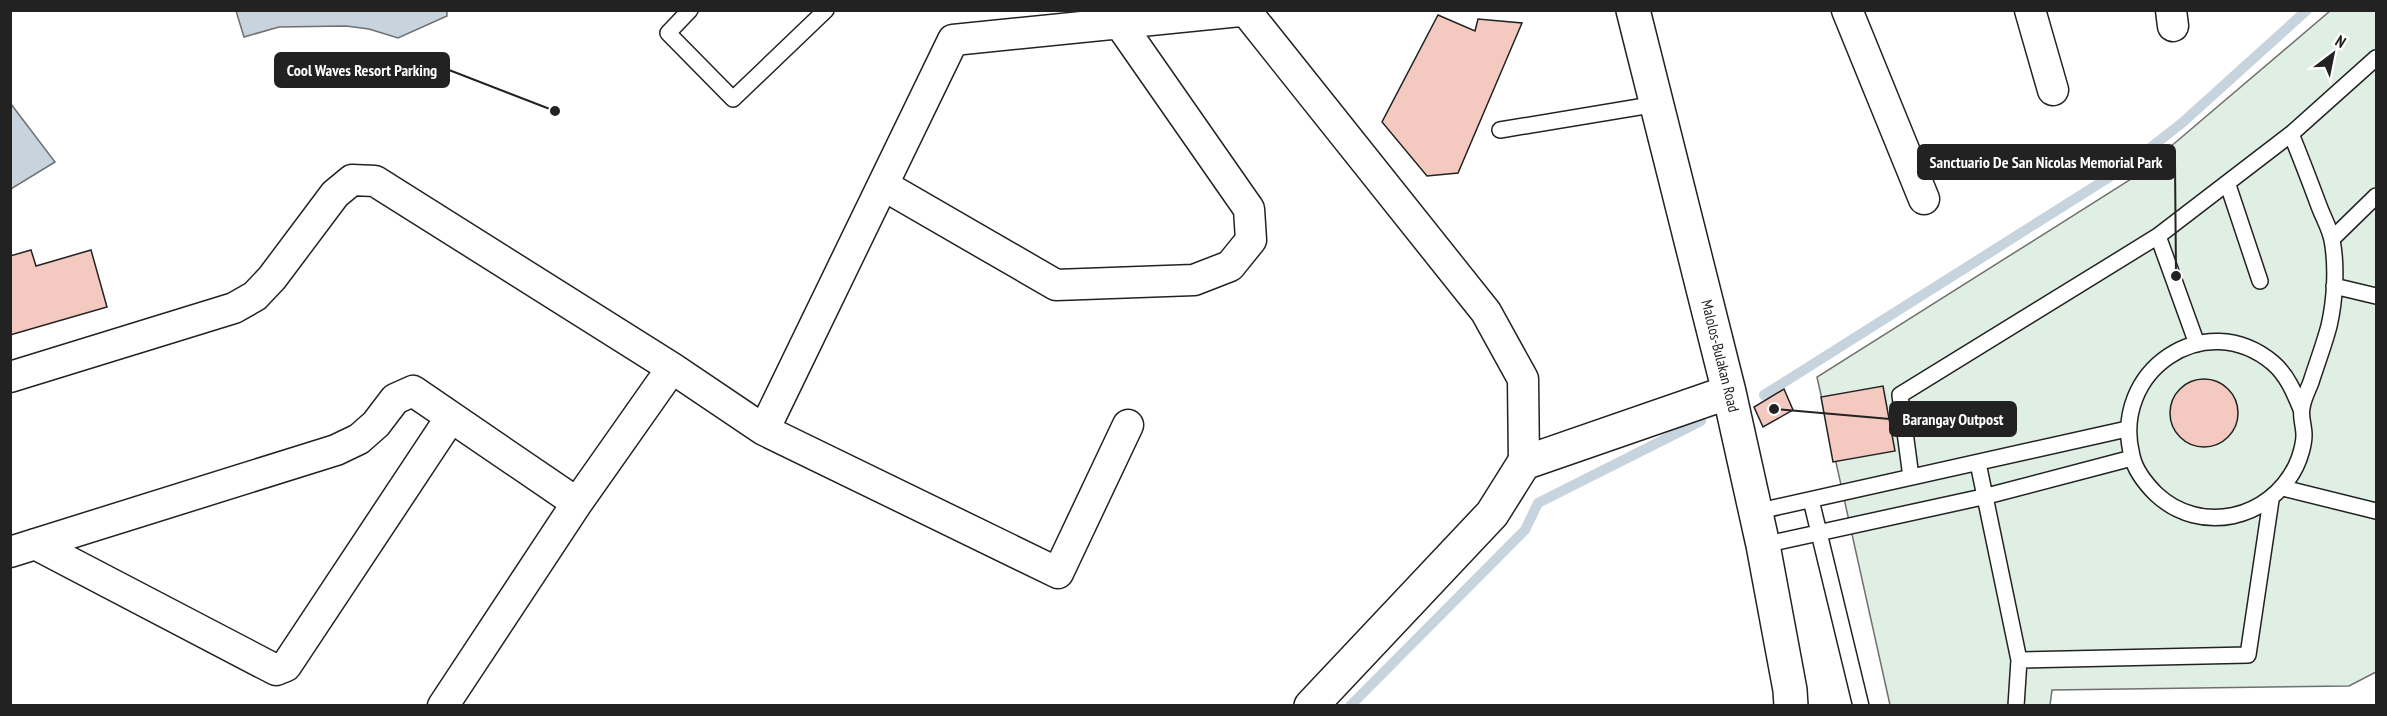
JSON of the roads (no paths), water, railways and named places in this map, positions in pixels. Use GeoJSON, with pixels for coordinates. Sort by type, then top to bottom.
{"type":"FeatureCollection","features":[{"type":"Feature","properties":{"kind":"main road","name":"Malolos-Bulakan Road"},"geometry":{"type":"LineString","coordinates":[[1633,10],[1729,392],[1763,544],[1791,690],[1791,705]]}},
{"type":"Feature","properties":{"kind":"main road"},"geometry":{"type":"LineString","coordinates":[[1311,705],[1492,514],[1524,463],[1729,392]]}},
{"type":"Feature","properties":{"kind":"street"},"geometry":{"type":"LineString","coordinates":[[1847,10],[1924,199]]}},
{"type":"Feature","properties":{"kind":"street"},"geometry":{"type":"LineString","coordinates":[[2030,10],[2053,90]]}},
{"type":"Feature","properties":{"kind":"street"},"geometry":{"type":"LineString","coordinates":[[764,430],[953,40],[1141,18],[1247,11],[1486,312],[1523,379],[1524,463]]}},
{"type":"Feature","properties":{"kind":"street"},"geometry":{"type":"LineString","coordinates":[[883,185],[1056,285],[1194,280],[1230,266],[1251,240],[1249,209],[1141,18]]}},
{"type":"Feature","properties":{"kind":"street"},"geometry":{"type":"LineString","coordinates":[[10,377],[234,308],[255,296],[272,278],[334,194],[352,180],[375,181],[395,192],[672,368],[764,430],[1058,573],[1128,424]]}},
{"type":"Feature","properties":{"kind":"street"},"geometry":{"type":"LineString","coordinates":[[443,705],[577,503],[672,368]]}},
{"type":"Feature","properties":{"kind":"street"},"geometry":{"type":"LineString","coordinates":[[23,548],[336,450],[358,440],[376,424],[395,399],[413,391],[577,503]]}},
{"type":"Feature","properties":{"kind":"street"},"geometry":{"type":"LineString","coordinates":[[23,548],[276,670],[285,666],[451,417]]}},
{"type":"Feature","properties":{"kind":"lane"},"geometry":{"type":"LineString","coordinates":[[690,10],[668,33],[733,99],[826,10]]}},
{"type":"Feature","properties":{"kind":"lane"},"geometry":{"type":"LineString","coordinates":[[1911,477],[1900,395],[2158,236],[2228,185],[2291,134],[2376,58]]}},
{"type":"Feature","properties":{"kind":"lane"},"geometry":{"type":"LineString","coordinates":[[1500,130],[1657,104]]}},
{"type":"Feature","properties":{"kind":"lane"},"geometry":{"type":"LineString","coordinates":[[2291,134],[2332,239],[2334,286],[2329,324],[2301,409]]}},
{"type":"Feature","properties":{"kind":"lane"},"geometry":{"type":"LineString","coordinates":[[2228,185],[2260,281]]}},
{"type":"Feature","properties":{"kind":"lane"},"geometry":{"type":"LineString","coordinates":[[2332,239],[2369,213],[2376,196]]}},
{"type":"Feature","properties":{"kind":"lane"},"geometry":{"type":"LineString","coordinates":[[2158,236],[2197,344]]}},
{"type":"Feature","properties":{"kind":"lane"},"geometry":{"type":"LineString","coordinates":[[2334,286],[2376,296]]}},
{"type":"Feature","properties":{"kind":"lane"},"geometry":{"type":"LineString","coordinates":[[2224,342],[2251,349],[2273,363],[2291,384],[2301,409],[2304,437],[2298,464],[2283,488],[2271,500],[2246,513],[2219,518],[2191,514],[2166,502],[2145,483],[2132,458],[2127,429],[2132,400],[2147,374],[2170,354],[2197,344],[2224,342]]}},
{"type":"Feature","properties":{"kind":"lane"},"geometry":{"type":"LineString","coordinates":[[1755,512],[2127,429]]}},
{"type":"Feature","properties":{"kind":"lane"},"geometry":{"type":"LineString","coordinates":[[1763,544],[1987,496],[2132,458]]}},
{"type":"Feature","properties":{"kind":"lane"},"geometry":{"type":"LineString","coordinates":[[1978,463],[1987,496],[2019,660],[2016,705]]}},
{"type":"Feature","properties":{"kind":"lane"},"geometry":{"type":"LineString","coordinates":[[2283,488],[2376,511]]}},
{"type":"Feature","properties":{"kind":"lane"},"geometry":{"type":"LineString","coordinates":[[1811,500],[1861,705]]}},
{"type":"Feature","properties":{"kind":"lane"},"geometry":{"type":"LineString","coordinates":[[2019,660],[2248,655],[2271,500]]}},
{"type":"Feature","properties":{"kind":"waterway"},"geometry":{"type":"LineString","coordinates":[[1764,395],[2127,166],[2182,123],[2307,10]]}},
{"type":"Feature","properties":{"kind":"waterway"},"geometry":{"type":"LineString","coordinates":[[1350,706],[1525,530],[1538,503],[1701,421]]}},
{"type":"Feature","properties":{"kind":"place","name":"Cool Waves Resort Parking"},"geometry":{"type":"Point","coordinates":[555,111]}},
{"type":"Feature","properties":{"kind":"place","name":"Sanctuario De San Nicolas Memorial Park"},"geometry":{"type":"Point","coordinates":[2176,276]}},
{"type":"Feature","properties":{"kind":"place","name":"Barangay Outpost"},"geometry":{"type":"Point","coordinates":[1774,409]}}]}
